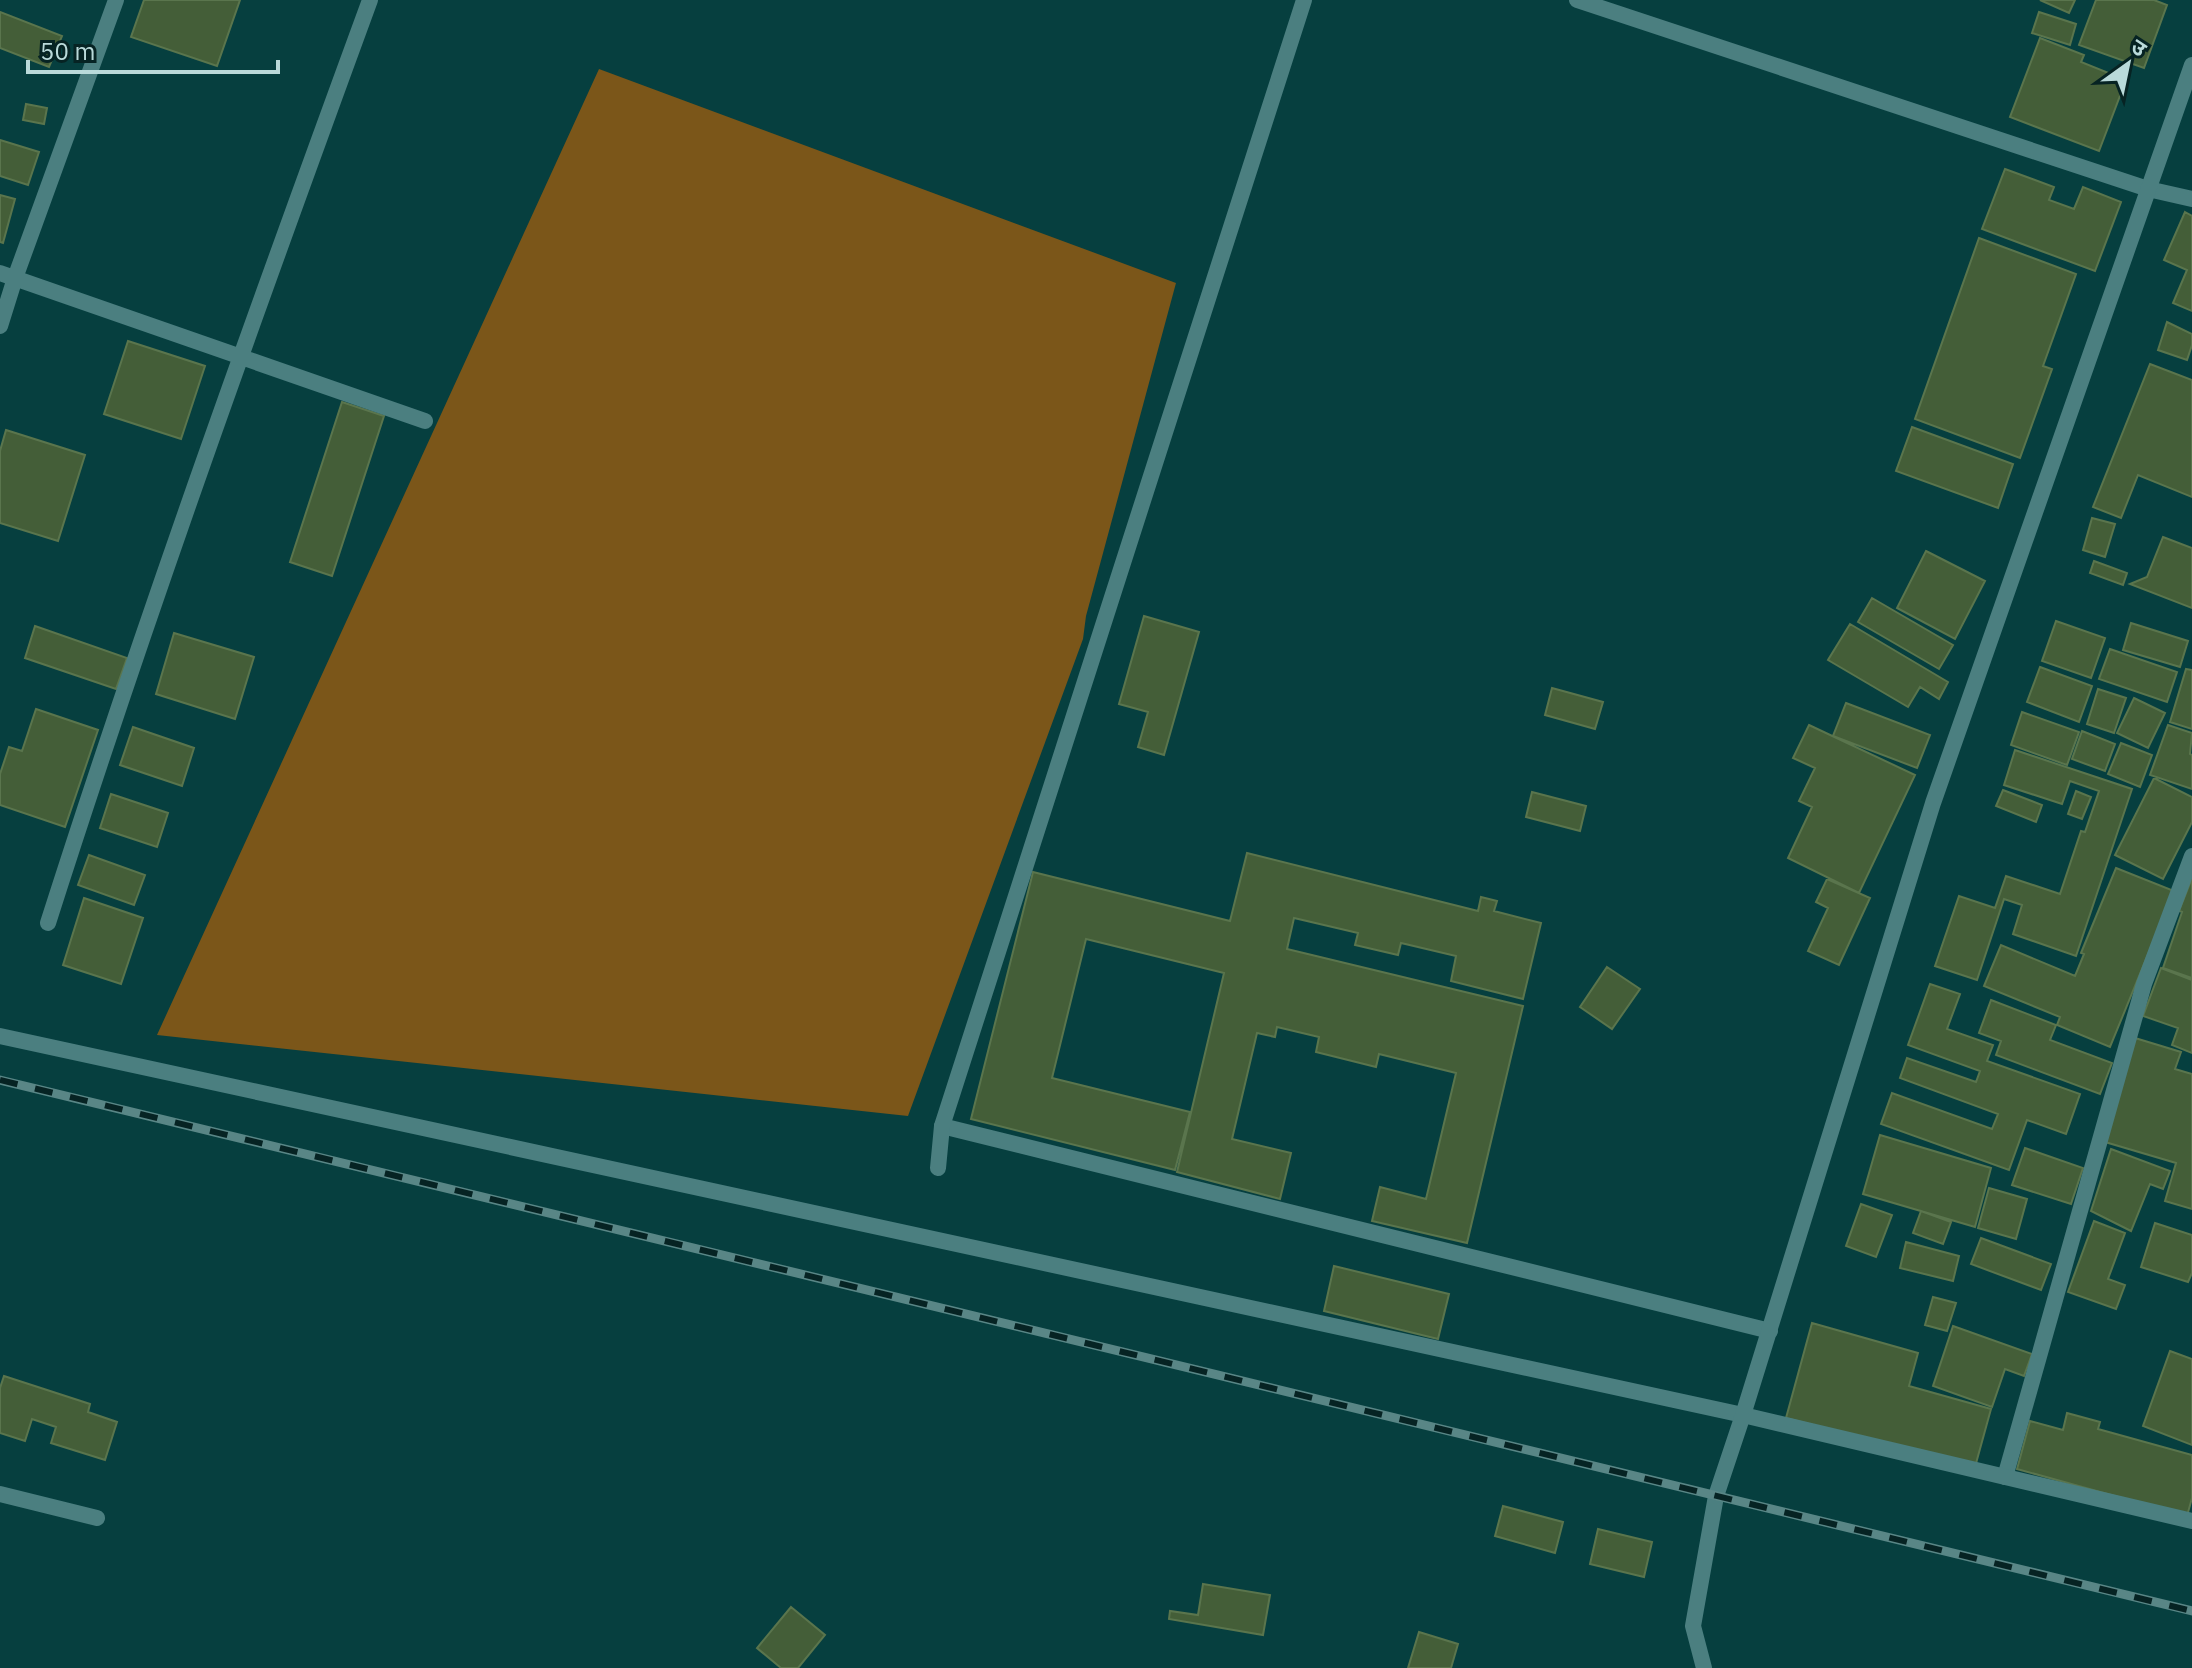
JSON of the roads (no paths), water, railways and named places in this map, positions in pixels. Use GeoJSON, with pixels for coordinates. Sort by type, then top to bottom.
{"type":"FeatureCollection","features":[{"type":"Feature","properties":{"kind":"street"},"geometry":{"type":"LineString","coordinates":[[0,326],[7,276],[116,0]]}},
{"type":"Feature","properties":{"kind":"street"},"geometry":{"type":"LineString","coordinates":[[48,923],[107,738],[240,356],[370,0]]}},
{"type":"Feature","properties":{"kind":"street"},"geometry":{"type":"LineString","coordinates":[[938,1168],[942,1126],[1304,0]]}},
{"type":"Feature","properties":{"kind":"street"},"geometry":{"type":"LineString","coordinates":[[1577,0],[2148,189],[2192,199]]}},
{"type":"Feature","properties":{"kind":"street"},"geometry":{"type":"LineString","coordinates":[[1704,1668],[1693,1626],[1716,1496],[1933,803],[2192,65]]}},
{"type":"Feature","properties":{"kind":"street"},"geometry":{"type":"LineString","coordinates":[[7,276],[425,421]]}},
{"type":"Feature","properties":{"kind":"street"},"geometry":{"type":"LineString","coordinates":[[2005,1477],[2144,984],[2192,856]]}},
{"type":"Feature","properties":{"kind":"street"},"geometry":{"type":"LineString","coordinates":[[0,1036],[1743,1415],[2192,1521]]}},
{"type":"Feature","properties":{"kind":"street"},"geometry":{"type":"LineString","coordinates":[[942,1126],[1770,1331]]}},
{"type":"Feature","properties":{"kind":"street"},"geometry":{"type":"LineString","coordinates":[[0,1494],[97,1518]]}},
{"type":"Feature","properties":{"kind":"railway"},"geometry":{"type":"LineString","coordinates":[[0,1080],[2192,1611]]}}]}
